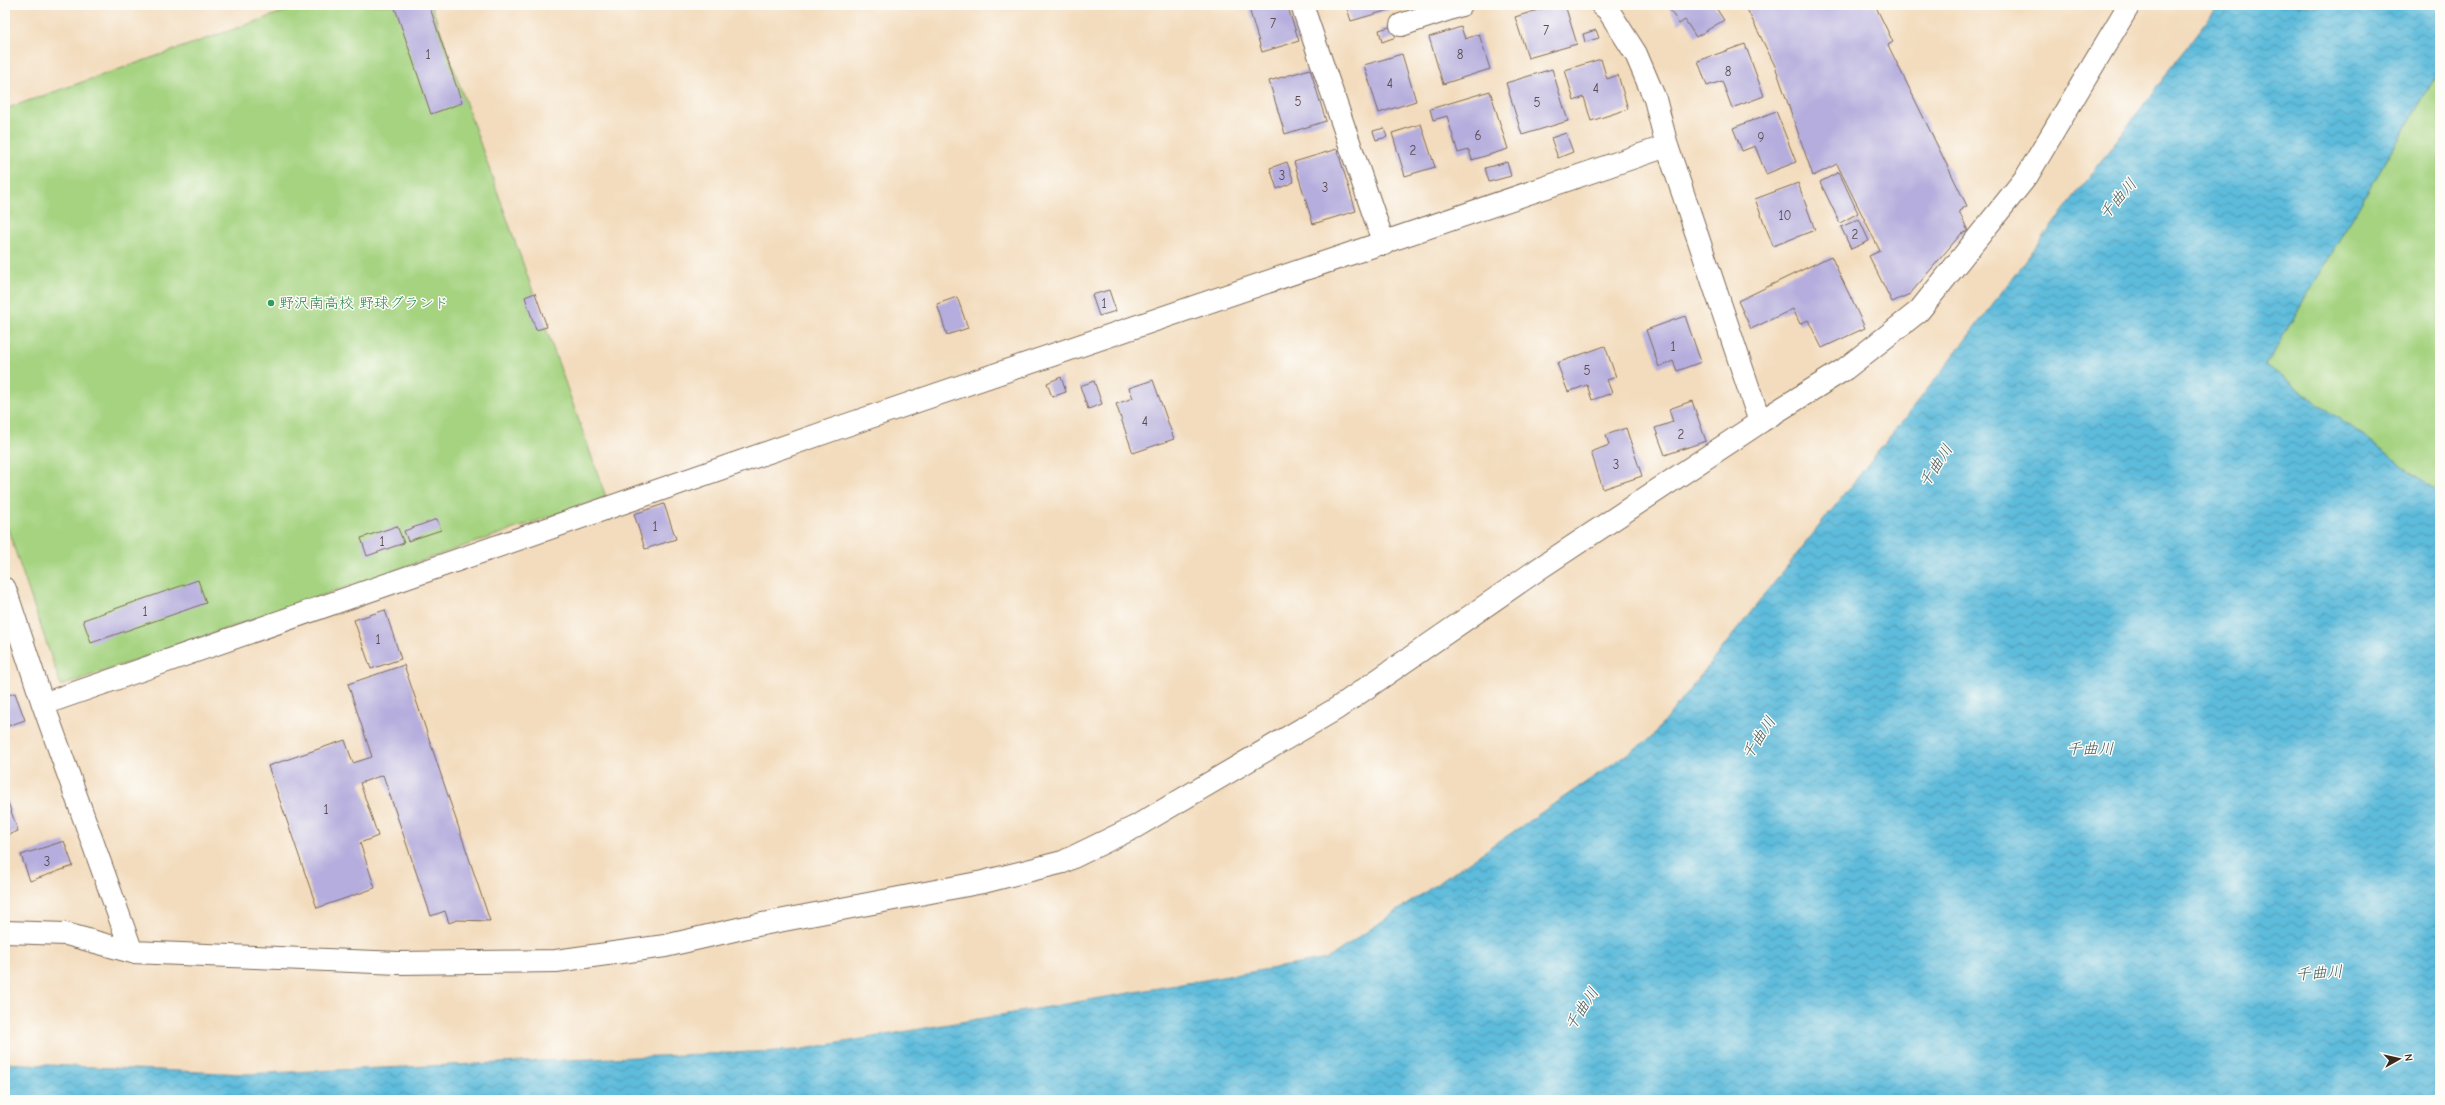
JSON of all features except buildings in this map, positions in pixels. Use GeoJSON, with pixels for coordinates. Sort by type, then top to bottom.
{"type":"FeatureCollection","features":[{"type":"Feature","properties":{"kind":"street"},"geometry":{"type":"LineString","coordinates":[[1302,5],[1384,244]]}},
{"type":"Feature","properties":{"kind":"street"},"geometry":{"type":"LineString","coordinates":[[1401,25],[1461,5]]}},
{"type":"Feature","properties":{"kind":"street"},"geometry":{"type":"LineString","coordinates":[[5,932],[66,934],[132,952],[399,963],[556,961],[665,946],[747,927],[983,882],[1063,862],[1135,827],[1336,709],[1540,568],[1760,422],[1845,369],[1919,311],[2028,176],[2127,6]]}},
{"type":"Feature","properties":{"kind":"street"},"geometry":{"type":"LineString","coordinates":[[1608,7],[1636,54],[1655,99],[1667,146],[1760,422]]}},
{"type":"Feature","properties":{"kind":"street"},"geometry":{"type":"LineString","coordinates":[[43,704],[835,429],[1384,244],[1667,146]]}},
{"type":"Feature","properties":{"kind":"street"},"geometry":{"type":"LineString","coordinates":[[5,589],[43,704],[132,952]]}},
{"type":"Feature","properties":{"kind":"green space","name":"野沢南高校 野球グランド"},"geometry":{"type":"Polygon","coordinates":[[[303,5],[431,5],[606,497],[61,686],[5,521],[5,109],[303,5]]]}},
{"type":"Feature","properties":{"kind":"green space"},"geometry":{"type":"Polygon","coordinates":[[[2440,69],[2440,493],[2266,365],[2440,69]]]}},
{"type":"Feature","properties":{"kind":"water","name":"千曲川"},"geometry":{"type":"Polygon","coordinates":[[[2219,5],[2440,5],[2440,69],[2266,365],[2440,493],[2440,1100],[5,1100],[5,1063],[244,1074],[798,1050],[1327,959],[1652,737],[1945,367],[2219,5]]]}},
{"type":"Feature","properties":{"kind":"place","name":"野沢南高校 野球グランド"},"geometry":{"type":"Point","coordinates":[271,303]}}]}
